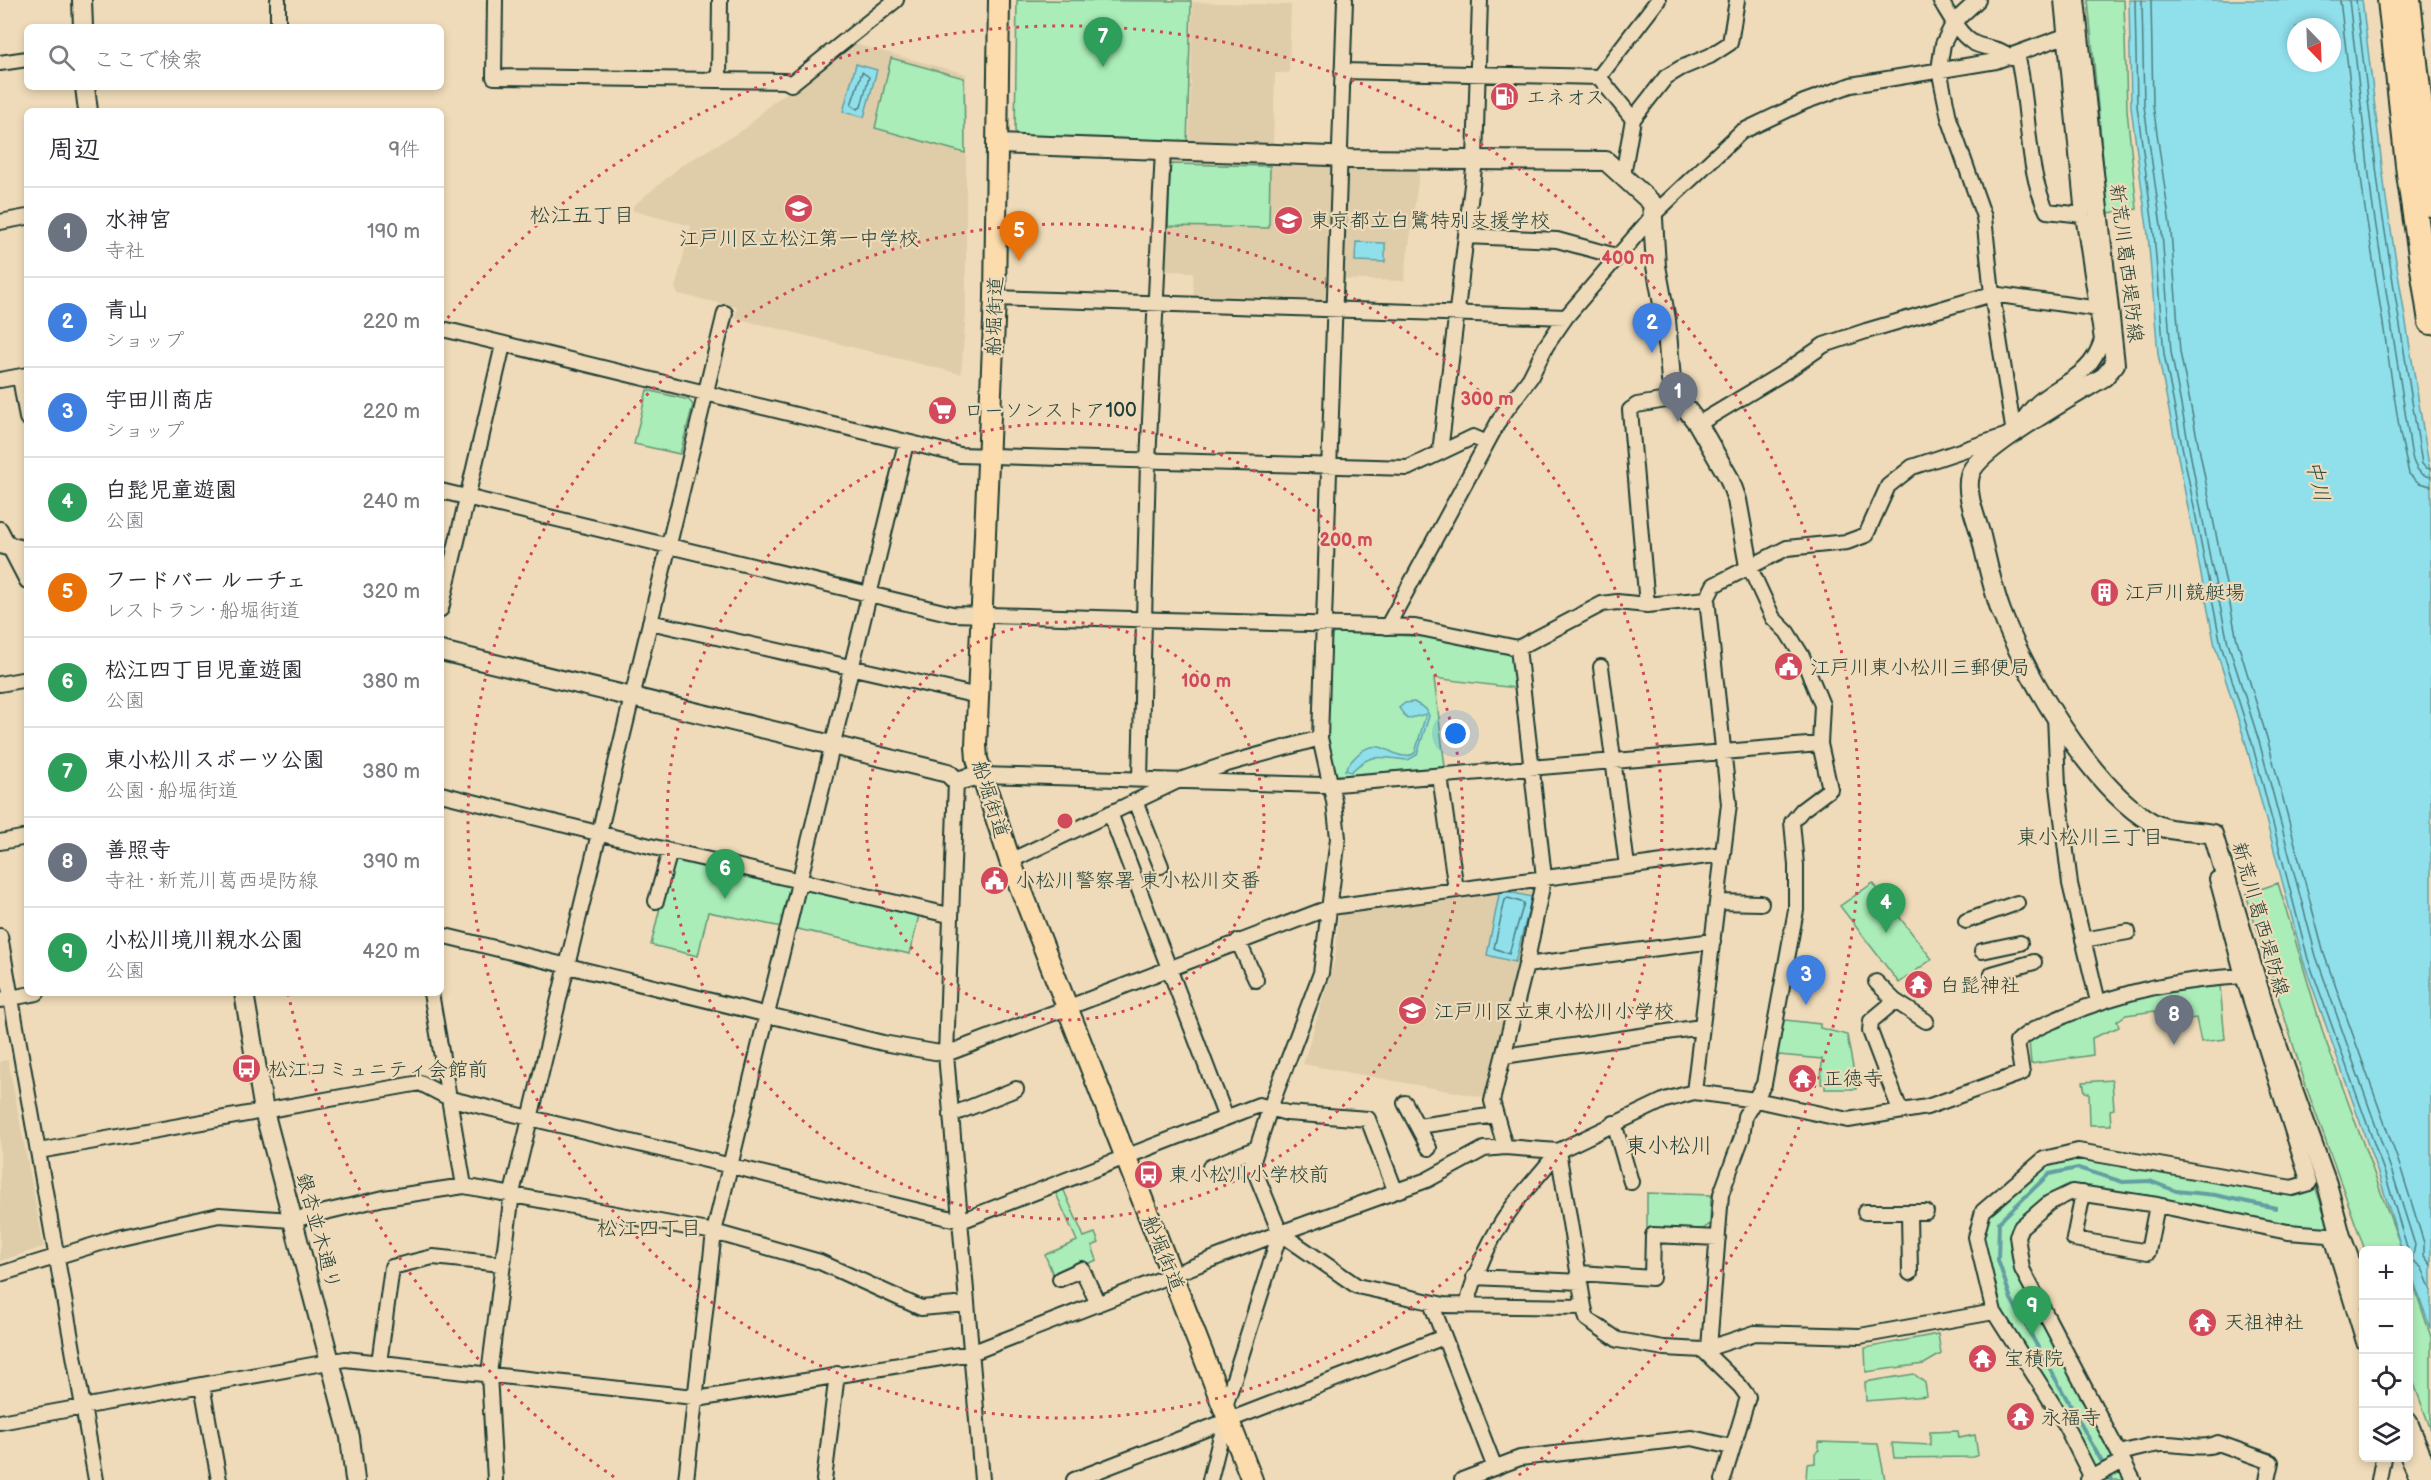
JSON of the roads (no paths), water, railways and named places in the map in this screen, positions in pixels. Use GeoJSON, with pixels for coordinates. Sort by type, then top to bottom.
{"type":"FeatureCollection","features":[{"type":"Feature","properties":{"kind":"highway"},"geometry":{"type":"LineString","coordinates":[[2390,0],[2409,174],[2431,322]]}},
{"type":"Feature","properties":{"kind":"highway"},"geometry":{"type":"LineString","coordinates":[[2408,0],[2431,204]]}},
{"type":"Feature","properties":{"kind":"main road","name":"船堀街道"},"geometry":{"type":"LineString","coordinates":[[999,0],[995,298],[976,746],[981,775],[1010,861],[1252,1480]]}},
{"type":"Feature","properties":{"kind":"street"},"geometry":{"type":"LineString","coordinates":[[82,0],[83,24]]}},
{"type":"Feature","properties":{"kind":"street"},"geometry":{"type":"LineString","coordinates":[[278,0],[278,24]]}},
{"type":"Feature","properties":{"kind":"street"},"geometry":{"type":"LineString","coordinates":[[495,0],[494,77],[785,81],[791,84],[896,0]]}},
{"type":"Feature","properties":{"kind":"street"},"geometry":{"type":"LineString","coordinates":[[719,80],[720,0]]}},
{"type":"Feature","properties":{"kind":"street"},"geometry":{"type":"LineString","coordinates":[[1345,0],[1320,738],[1338,838],[1321,973],[1270,1108],[1252,1164],[1281,1233],[1357,1286],[1431,1304],[1584,1307]]}},
{"type":"Feature","properties":{"kind":"street"},"geometry":{"type":"LineString","coordinates":[[1440,452],[1474,160],[1480,0]]}},
{"type":"Feature","properties":{"kind":"street"},"geometry":{"type":"LineString","coordinates":[[1599,77],[1658,0]]}},
{"type":"Feature","properties":{"kind":"street"},"geometry":{"type":"LineString","coordinates":[[1623,175],[1633,119],[1666,77],[1710,56],[1730,43],[1737,0]]}},
{"type":"Feature","properties":{"kind":"street"},"geometry":{"type":"LineString","coordinates":[[1940,0],[1954,22],[1973,42],[2001,49],[2014,57],[2023,76],[2038,193],[2047,211],[2083,215]]}},
{"type":"Feature","properties":{"kind":"street"},"geometry":{"type":"LineString","coordinates":[[1978,0],[1954,22],[1943,44],[1939,69],[1949,118],[1984,217],[1992,294],[2014,434]]}},
{"type":"Feature","properties":{"kind":"street"},"geometry":{"type":"LineString","coordinates":[[1694,1092],[1729,804],[1707,599],[1714,585],[1787,548],[1847,542],[1866,535],[1888,486],[1912,467],[2014,434],[2032,407],[2075,379],[2096,358],[2102,340],[2083,215],[2062,0]]}},
{"type":"Feature","properties":{"kind":"street","name":"新荒川葛西堤防線"},"geometry":{"type":"LineString","coordinates":[[2074,0],[2115,364],[2104,377],[1995,446],[1973,467],[1968,488],[2000,608],[2009,632],[2055,716],[2076,748],[2120,798],[2153,823],[2168,828],[2213,834],[2271,1046],[2327,1184],[2336,1237],[2359,1288]]}},
{"type":"Feature","properties":{"kind":"street"},"geometry":{"type":"LineString","coordinates":[[1388,627],[1501,417],[1530,378],[1546,346],[1566,317],[1655,213],[1741,132],[1804,102],[1851,85],[2014,57],[2065,36]]}},
{"type":"Feature","properties":{"kind":"street"},"geometry":{"type":"LineString","coordinates":[[0,63],[24,59]]}},
{"type":"Feature","properties":{"kind":"street"},"geometry":{"type":"LineString","coordinates":[[1342,71],[1599,77],[1633,119]]}},
{"type":"Feature","properties":{"kind":"street"},"geometry":{"type":"LineString","coordinates":[[86,90],[88,108]]}},
{"type":"Feature","properties":{"kind":"street"},"geometry":{"type":"LineString","coordinates":[[998,144],[1340,158],[1606,161],[1652,203],[1655,213],[1656,266],[1666,320],[1671,380],[1678,398],[1698,424],[1729,478],[1737,500],[1749,566],[1773,618],[1787,632],[1802,656],[1822,705],[1820,744],[1830,789],[1802,810],[1792,822],[1796,865],[1796,910],[1764,1084],[1746,1116],[1742,1137],[1721,1194],[1706,1349],[1748,1397],[1731,1447],[1723,1480]]}},
{"type":"Feature","properties":{"kind":"street"},"geometry":{"type":"LineString","coordinates":[[1140,778],[1148,462],[1152,356],[1157,303],[1162,150]]}},
{"type":"Feature","properties":{"kind":"street"},"geometry":{"type":"LineString","coordinates":[[0,222],[24,218]]}},
{"type":"Feature","properties":{"kind":"street"},"geometry":{"type":"LineString","coordinates":[[1466,236],[1557,240],[1616,256]]}},
{"type":"Feature","properties":{"kind":"street"},"geometry":{"type":"LineString","coordinates":[[1698,424],[1788,370],[1824,345],[1992,294],[2099,309]]}},
{"type":"Feature","properties":{"kind":"street"},"geometry":{"type":"LineString","coordinates":[[995,298],[1566,317]]}},
{"type":"Feature","properties":{"kind":"street"},"geometry":{"type":"LineString","coordinates":[[495,1480],[489,1374],[512,1193],[725,313]]}},
{"type":"Feature","properties":{"kind":"street"},"geometry":{"type":"LineString","coordinates":[[447,330],[960,455],[1408,468],[1473,437],[1487,443]]}},
{"type":"Feature","properties":{"kind":"street"},"geometry":{"type":"LineString","coordinates":[[444,596],[503,345]]}},
{"type":"Feature","properties":{"kind":"street"},"geometry":{"type":"LineString","coordinates":[[0,380],[23,376]]}},
{"type":"Feature","properties":{"kind":"street"},"geometry":{"type":"LineString","coordinates":[[1647,605],[1630,410],[1637,405],[1678,398]]}},
{"type":"Feature","properties":{"kind":"street"},"geometry":{"type":"LineString","coordinates":[[686,1480],[714,1232],[906,442]]}},
{"type":"Feature","properties":{"kind":"street"},"geometry":{"type":"LineString","coordinates":[[444,492],[952,614],[1415,627],[1518,648],[1602,604],[1617,602],[1647,605],[1707,599]]}},
{"type":"Feature","properties":{"kind":"street"},"geometry":{"type":"LineString","coordinates":[[0,529],[12,547],[24,574]]}},
{"type":"Feature","properties":{"kind":"street"},"geometry":{"type":"LineString","coordinates":[[650,622],[851,670],[978,696]]}},
{"type":"Feature","properties":{"kind":"street"},"geometry":{"type":"LineString","coordinates":[[1506,1148],[1492,1101],[1526,965],[1544,877],[1518,648]]}},
{"type":"Feature","properties":{"kind":"street"},"geometry":{"type":"LineString","coordinates":[[444,652],[948,773],[956,781],[949,915],[946,1054],[982,1480]]}},
{"type":"Feature","properties":{"kind":"street"},"geometry":{"type":"LineString","coordinates":[[1601,668],[1628,866]]}},
{"type":"Feature","properties":{"kind":"street"},"geometry":{"type":"LineString","coordinates":[[0,684],[24,680]]}},
{"type":"Feature","properties":{"kind":"street"},"geometry":{"type":"LineString","coordinates":[[2055,716],[2058,786],[2070,884],[2098,1002]]}},
{"type":"Feature","properties":{"kind":"street"},"geometry":{"type":"LineString","coordinates":[[1010,861],[1180,780],[1227,764],[1320,738]]}},
{"type":"Feature","properties":{"kind":"street"},"geometry":{"type":"LineString","coordinates":[[956,781],[981,775],[1329,784],[1820,744]]}},
{"type":"Feature","properties":{"kind":"street"},"geometry":{"type":"LineString","coordinates":[[1440,776],[1456,890]]}},
{"type":"Feature","properties":{"kind":"street"},"geometry":{"type":"LineString","coordinates":[[444,795],[670,851],[949,915]]}},
{"type":"Feature","properties":{"kind":"street"},"geometry":{"type":"LineString","coordinates":[[1135,801],[1161,866]]}},
{"type":"Feature","properties":{"kind":"street"},"geometry":{"type":"LineString","coordinates":[[1110,813],[1226,1118]]}},
{"type":"Feature","properties":{"kind":"street"},"geometry":{"type":"LineString","coordinates":[[2205,832],[2243,976],[2271,1046],[2309,1183],[2292,1188],[2078,1151],[2044,1159],[1983,1211],[1976,1238],[1994,1312],[2061,1417],[2093,1478],[2120,1460],[2161,1444],[2209,1447],[2218,1443],[2271,1461],[2267,1480]]}},
{"type":"Feature","properties":{"kind":"street"},"geometry":{"type":"LineString","coordinates":[[0,842],[24,838]]}},
{"type":"Feature","properties":{"kind":"street"},"geometry":{"type":"LineString","coordinates":[[657,901],[670,851]]}},
{"type":"Feature","properties":{"kind":"street"},"geometry":{"type":"LineString","coordinates":[[444,936],[883,1042],[946,1054],[1331,907],[1722,854]]}},
{"type":"Feature","properties":{"kind":"street"},"geometry":{"type":"LineString","coordinates":[[1717,902],[1761,903]]}},
{"type":"Feature","properties":{"kind":"street"},"geometry":{"type":"LineString","coordinates":[[1966,921],[2017,903]]}},
{"type":"Feature","properties":{"kind":"street"},"geometry":{"type":"LineString","coordinates":[[2083,940],[2128,932]]}},
{"type":"Feature","properties":{"kind":"street"},"geometry":{"type":"LineString","coordinates":[[0,936],[7,996],[39,1151],[96,1480]]}},
{"type":"Feature","properties":{"kind":"street"},"geometry":{"type":"LineString","coordinates":[[1238,941],[1256,980]]}},
{"type":"Feature","properties":{"kind":"street"},"geometry":{"type":"LineString","coordinates":[[1526,965],[1713,941]]}},
{"type":"Feature","properties":{"kind":"street"},"geometry":{"type":"LineString","coordinates":[[1982,951],[2020,943]]}},
{"type":"Feature","properties":{"kind":"street"},"geometry":{"type":"LineString","coordinates":[[1992,974],[2034,962]]}},
{"type":"Feature","properties":{"kind":"street"},"geometry":{"type":"LineString","coordinates":[[1467,1306],[1474,1278],[1489,1243],[1516,1202],[1558,1151],[1665,1100],[1694,1092],[1756,1100],[1848,1120],[1927,1107],[2022,1073],[2017,1042],[2027,1032],[2098,1002],[2167,982],[2243,976]]}},
{"type":"Feature","properties":{"kind":"street"},"geometry":{"type":"LineString","coordinates":[[1876,982],[1894,1001],[1926,1021]]}},
{"type":"Feature","properties":{"kind":"street"},"geometry":{"type":"LineString","coordinates":[[7,996],[24,994]]}},
{"type":"Feature","properties":{"kind":"street","name":"銀杏並木通り"},"geometry":{"type":"LineString","coordinates":[[245,996],[264,1111],[350,1437],[355,1480]]}},
{"type":"Feature","properties":{"kind":"street"},"geometry":{"type":"LineString","coordinates":[[432,996],[464,1186]]}},
{"type":"Feature","properties":{"kind":"street"},"geometry":{"type":"LineString","coordinates":[[1894,1001],[1871,1021],[1870,1031],[1900,1110]]}},
{"type":"Feature","properties":{"kind":"street"},"geometry":{"type":"LineString","coordinates":[[1504,1056],[1701,1027]]}},
{"type":"Feature","properties":{"kind":"street"},"geometry":{"type":"LineString","coordinates":[[39,1151],[420,1083],[450,1099],[961,1221],[1259,1105],[1287,1113],[1368,1119],[1395,1190]]}},
{"type":"Feature","properties":{"kind":"street"},"geometry":{"type":"LineString","coordinates":[[951,1114],[1016,1089]]}},
{"type":"Feature","properties":{"kind":"street"},"geometry":{"type":"LineString","coordinates":[[1405,1103],[1429,1148]]}},
{"type":"Feature","properties":{"kind":"street"},"geometry":{"type":"LineString","coordinates":[[1418,1126],[1496,1115]]}},
{"type":"Feature","properties":{"kind":"street"},"geometry":{"type":"LineString","coordinates":[[1614,1123],[1631,1182]]}},
{"type":"Feature","properties":{"kind":"street"},"geometry":{"type":"LineString","coordinates":[[1210,1167],[1257,1148]]}},
{"type":"Feature","properties":{"kind":"street"},"geometry":{"type":"LineString","coordinates":[[0,1422],[345,1359],[697,1398],[971,1353],[1172,1274],[1427,1180],[1485,1149],[1558,1151]]}},
{"type":"Feature","properties":{"kind":"street"},"geometry":{"type":"LineString","coordinates":[[1558,1151],[1587,1319],[1618,1340],[1664,1348],[1706,1349],[1755,1333],[1860,1336],[1994,1312]]}},
{"type":"Feature","properties":{"kind":"street"},"geometry":{"type":"LineString","coordinates":[[0,1274],[117,1238],[219,1215],[292,1220],[384,1198],[464,1186],[512,1193],[714,1232],[820,1262],[921,1308],[967,1304]]}},
{"type":"Feature","properties":{"kind":"street"},"geometry":{"type":"LineString","coordinates":[[2133,1480],[2120,1460],[2022,1269],[2017,1236],[2021,1227],[2049,1203],[2072,1192],[2084,1192],[2288,1232],[2336,1237],[2359,1323]]}},
{"type":"Feature","properties":{"kind":"street"},"geometry":{"type":"LineString","coordinates":[[2084,1192],[2074,1239],[2148,1252],[2157,1206]]}},
{"type":"Feature","properties":{"kind":"street"},"geometry":{"type":"LineString","coordinates":[[1865,1212],[1926,1212]]}},
{"type":"Feature","properties":{"kind":"street"},"geometry":{"type":"LineString","coordinates":[[1909,1212],[1910,1273]]}},
{"type":"Feature","properties":{"kind":"street"},"geometry":{"type":"LineString","coordinates":[[1210,1480],[1227,1413],[1281,1233]]}},
{"type":"Feature","properties":{"kind":"street"},"geometry":{"type":"LineString","coordinates":[[1474,1278],[1652,1278],[1653,1235],[1718,1238]]}},
{"type":"Feature","properties":{"kind":"street"},"geometry":{"type":"LineString","coordinates":[[379,1363],[392,1267],[433,1257],[502,1264]]}},
{"type":"Feature","properties":{"kind":"street"},"geometry":{"type":"LineString","coordinates":[[1060,1279],[1083,1269],[1098,1304]]}},
{"type":"Feature","properties":{"kind":"street"},"geometry":{"type":"LineString","coordinates":[[1431,1304],[1495,1468]]}},
{"type":"Feature","properties":{"kind":"street"},"geometry":{"type":"LineString","coordinates":[[1074,1480],[1227,1413],[1444,1336]]}},
{"type":"Feature","properties":{"kind":"street"},"geometry":{"type":"LineString","coordinates":[[824,1480],[837,1374]]}},
{"type":"Feature","properties":{"kind":"street"},"geometry":{"type":"LineString","coordinates":[[202,1385],[219,1480]]}},
{"type":"Feature","properties":{"kind":"street"},"geometry":{"type":"LineString","coordinates":[[2413,1433],[2431,1480]]}},
{"type":"Feature","properties":{"kind":"street"},"geometry":{"type":"LineString","coordinates":[[1462,1480],[1520,1458],[1692,1438],[1731,1447]]}},
{"type":"Feature","properties":{"kind":"street"},"geometry":{"type":"LineString","coordinates":[[2379,1480],[2382,1462]]}},
{"type":"Feature","properties":{"kind":"street"},"geometry":{"type":"LineString","coordinates":[[2411,1462],[2418,1480]]}},
{"type":"Feature","properties":{"kind":"water","name":"中川"},"geometry":{"type":"Polygon","coordinates":[[[2129,0],[2362,0],[2386,199],[2431,478],[2431,1330],[2413,1279],[2413,1246],[2401,1246],[2379,1176],[2303,960],[2246,744],[2215,646],[2158,354],[2148,235],[2131,107],[2129,0]]]}},
{"type":"Feature","properties":{"kind":"water"},"geometry":{"type":"Polygon","coordinates":[[[856,64],[877,70],[864,117],[843,112],[856,64]]]}},
{"type":"Feature","properties":{"kind":"water"},"geometry":{"type":"Polygon","coordinates":[[[1356,242],[1385,243],[1385,262],[1355,261],[1356,242]]]}},
{"type":"Feature","properties":{"kind":"water"},"geometry":{"type":"Polygon","coordinates":[[[1414,702],[1426,709],[1429,716],[1417,755],[1408,760],[1371,758],[1351,772],[1345,770],[1367,748],[1384,748],[1407,756],[1415,753],[1426,714],[1407,719],[1399,708],[1405,703],[1414,702]]]}},
{"type":"Feature","properties":{"kind":"water"},"geometry":{"type":"Polygon","coordinates":[[[1500,890],[1532,897],[1515,962],[1487,955],[1500,890]]]}},
{"type":"Feature","properties":{"kind":"waterway"},"geometry":{"type":"LineString","coordinates":[[2112,1480],[2011,1299],[1998,1260],[1999,1222],[2049,1174],[2078,1168],[2123,1182],[2150,1181],[2176,1191],[2215,1195],[2276,1208]]}},
{"type":"Feature","properties":{"kind":"place","name":"東小松川スポーツ公園"},"geometry":{"type":"Point","coordinates":[1103,67]}},
{"type":"Feature","properties":{"kind":"place","name":"エネオス"},"geometry":{"type":"Point","coordinates":[1505,97]}},
{"type":"Feature","properties":{"kind":"place","name":"江戸川区立松江第一中学校"},"geometry":{"type":"Point","coordinates":[799,208]}},
{"type":"Feature","properties":{"kind":"place","name":"東京都立白鷺特別支援学校"},"geometry":{"type":"Point","coordinates":[1289,220]}},
{"type":"Feature","properties":{"kind":"place","name":"フードバー ルーチェ"},"geometry":{"type":"Point","coordinates":[1019,261]}},
{"type":"Feature","properties":{"kind":"place","name":"青山"},"geometry":{"type":"Point","coordinates":[1652,353]}},
{"type":"Feature","properties":{"kind":"place","name":"ローソンストア100"},"geometry":{"type":"Point","coordinates":[943,410]}},
{"type":"Feature","properties":{"kind":"place","name":"水神宮"},"geometry":{"type":"Point","coordinates":[1678,422]}},
{"type":"Feature","properties":{"kind":"place","name":"江戸川競艇場"},"geometry":{"type":"Point","coordinates":[2104,592]}},
{"type":"Feature","properties":{"kind":"place","name":"江戸川東小松川三郵便局"},"geometry":{"type":"Point","coordinates":[1789,667]}},
{"type":"Feature","properties":{"kind":"place","name":"小松川警察署 東小松川交番"},"geometry":{"type":"Point","coordinates":[994,880]}},
{"type":"Feature","properties":{"kind":"place","name":"松江四丁目児童遊園"},"geometry":{"type":"Point","coordinates":[725,899]}},
{"type":"Feature","properties":{"kind":"place","name":"白髭児童遊園"},"geometry":{"type":"Point","coordinates":[1886,933]}},
{"type":"Feature","properties":{"kind":"place","name":"白髭神社"},"geometry":{"type":"Point","coordinates":[1919,985]}},
{"type":"Feature","properties":{"kind":"place","name":"宇田川商店"},"geometry":{"type":"Point","coordinates":[1806,1005]}},
{"type":"Feature","properties":{"kind":"place","name":"江戸川区立東小松川小学校"},"geometry":{"type":"Point","coordinates":[1413,1011]}},
{"type":"Feature","properties":{"kind":"place","name":"善照寺"},"geometry":{"type":"Point","coordinates":[2174,1045]}},
{"type":"Feature","properties":{"kind":"place","name":"松江コミュニティ会館前"},"geometry":{"type":"Point","coordinates":[247,1069]}},
{"type":"Feature","properties":{"kind":"place","name":"正徳寺"},"geometry":{"type":"Point","coordinates":[1802,1078]}},
{"type":"Feature","properties":{"kind":"place","name":"東小松川小学校前"},"geometry":{"type":"Point","coordinates":[1148,1174]}},
{"type":"Feature","properties":{"kind":"place","name":"天祖神社"},"geometry":{"type":"Point","coordinates":[2203,1322]}},
{"type":"Feature","properties":{"kind":"place","name":"小松川境川親水公園"},"geometry":{"type":"Point","coordinates":[2032,1336]}},
{"type":"Feature","properties":{"kind":"place","name":"宝積院"},"geometry":{"type":"Point","coordinates":[1983,1358]}},
{"type":"Feature","properties":{"kind":"place","name":"永福寺"},"geometry":{"type":"Point","coordinates":[2020,1417]}},
{"type":"Feature","properties":{"kind":"district","name":"松江五丁目"},"geometry":{"type":"Point","coordinates":[582,215]}},
{"type":"Feature","properties":{"kind":"district","name":"東小松川三丁目"},"geometry":{"type":"Point","coordinates":[2090,837]}},
{"type":"Feature","properties":{"kind":"district","name":"東小松川"},"geometry":{"type":"Point","coordinates":[1669,1145]}},
{"type":"Feature","properties":{"kind":"district","name":"松江四丁目"},"geometry":{"type":"Point","coordinates":[649,1228]}}]}
